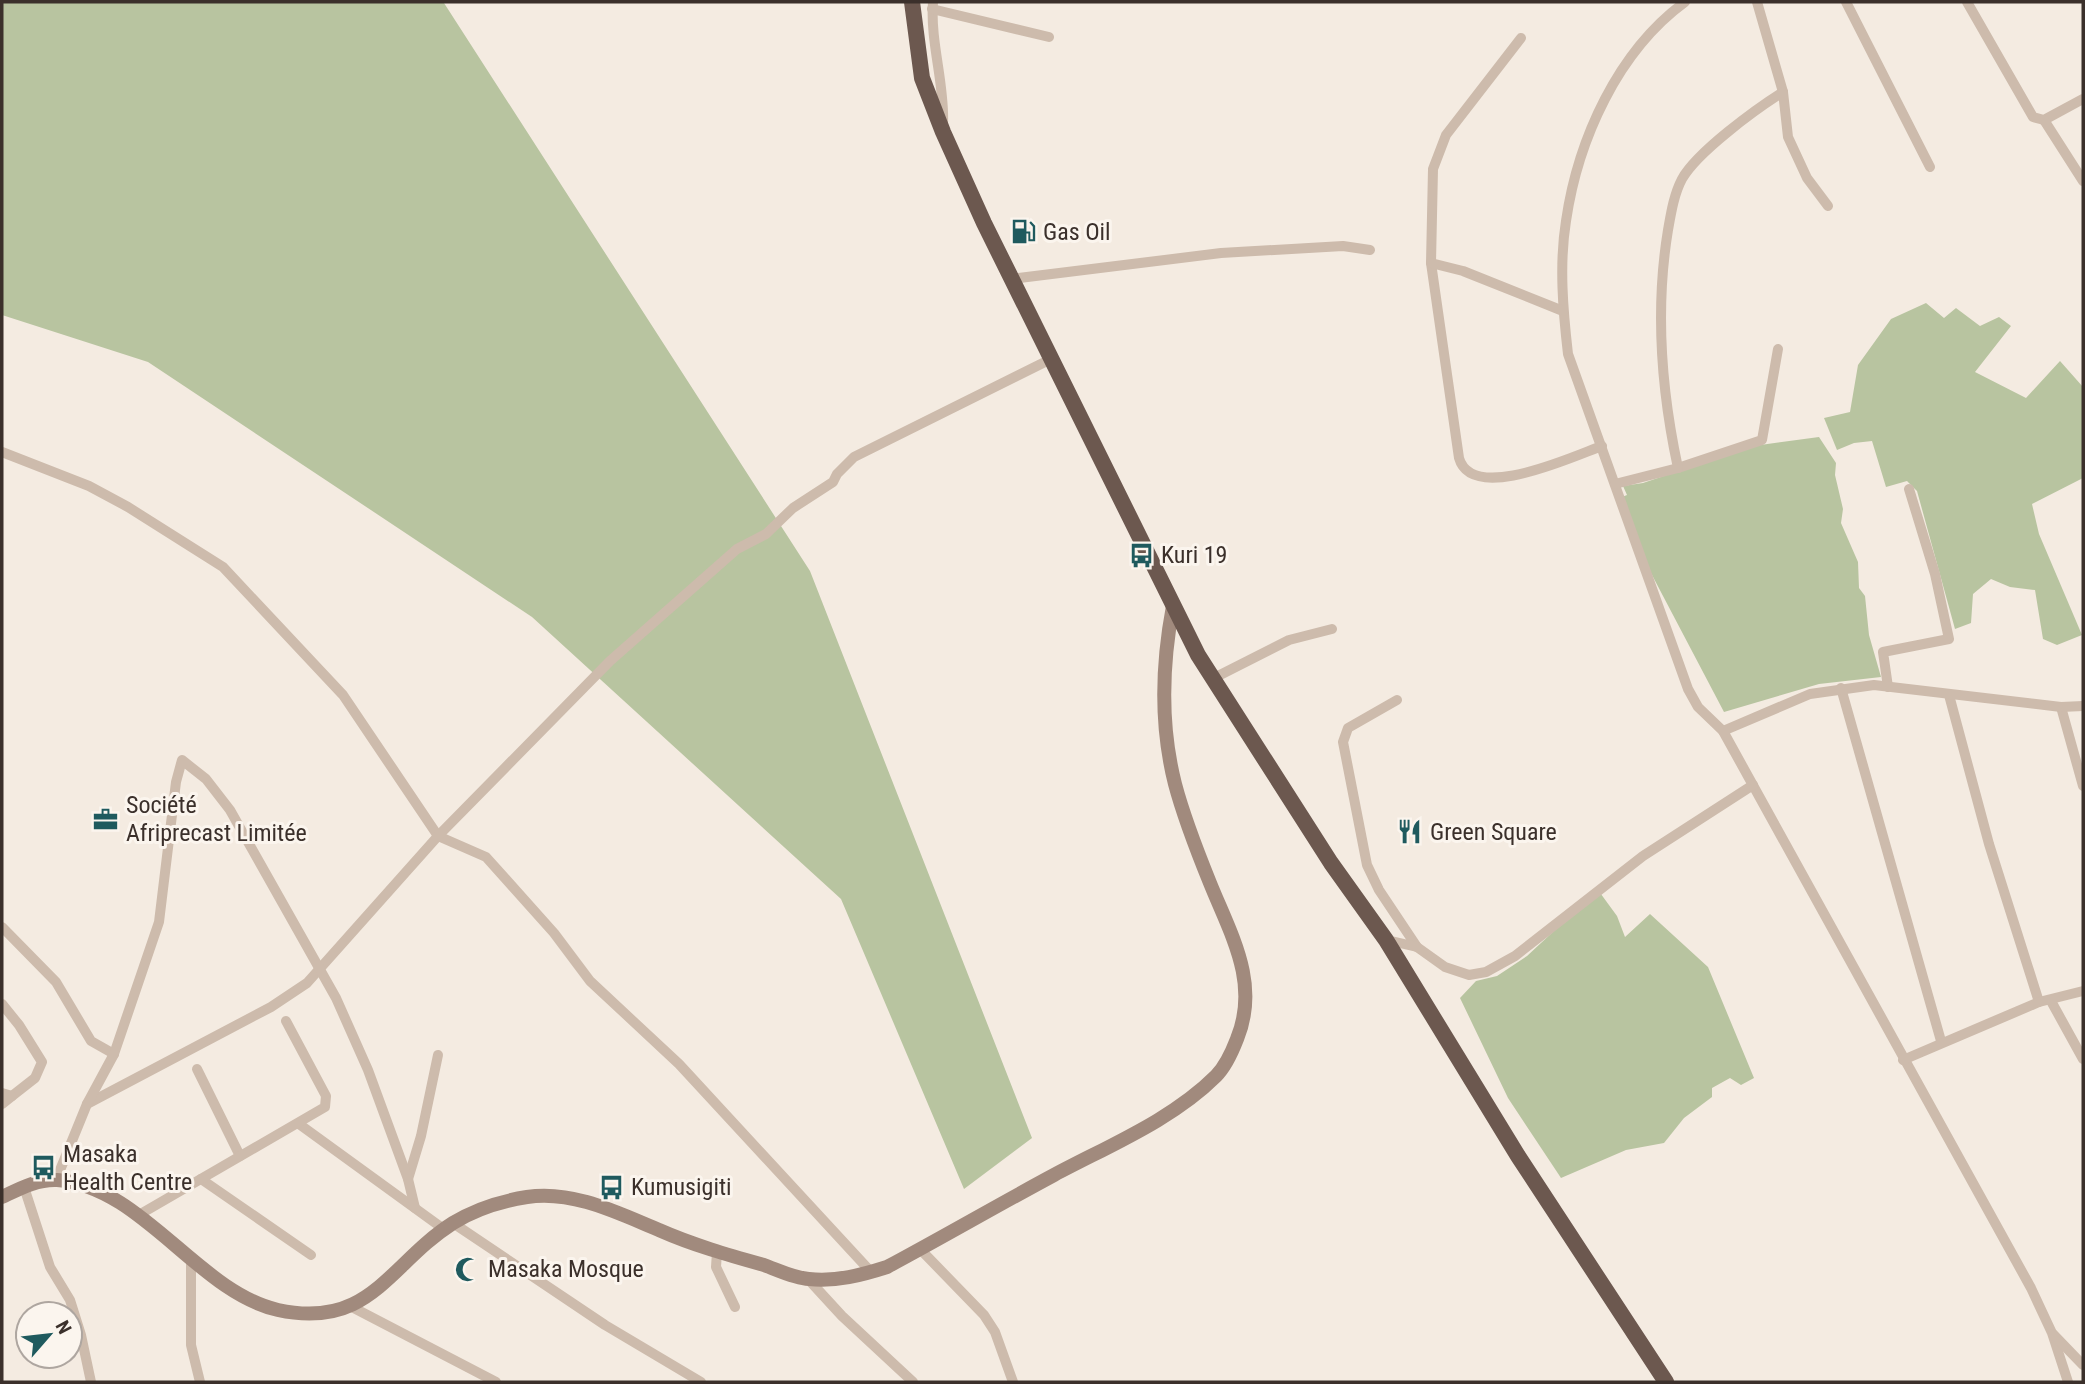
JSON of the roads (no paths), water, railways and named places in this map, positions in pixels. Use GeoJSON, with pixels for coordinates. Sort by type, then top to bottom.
{"type":"FeatureCollection","features":[{"type":"Feature","properties":{"kind":"highway"},"geometry":{"type":"LineString","coordinates":[[912,2],[922,78],[943,132],[1011,279],[1212,679],[1331,863],[1386,940],[1518,1156],[1666,1382]]}},
{"type":"Feature","properties":{"kind":"main road"},"geometry":{"type":"LineString","coordinates":[[2,1198],[24,1187],[56,1180],[85,1186],[137,1216],[191,1259],[244,1296],[274,1309],[302,1314],[331,1312],[350,1306],[391,1280],[449,1226],[504,1202],[529,1197],[555,1197],[598,1205],[717,1252],[808,1279],[840,1279],[871,1272],[920,1249],[1122,1139],[1177,1105],[1218,1073],[1240,1032],[1246,1000],[1240,954],[1194,845],[1169,756],[1165,710],[1165,650],[1173,606]]}},
{"type":"Feature","properties":{"kind":"street"},"geometry":{"type":"LineString","coordinates":[[1685,2],[1633,50],[1584,149],[1565,222],[1563,311],[1572,366],[1678,665],[1698,707],[1723,730],[2031,1289],[2052,1333],[2068,1382]]}},
{"type":"Feature","properties":{"kind":"street"},"geometry":{"type":"LineString","coordinates":[[1757,2],[1783,93],[1788,137],[1797,158],[1828,206]]}},
{"type":"Feature","properties":{"kind":"street"},"geometry":{"type":"LineString","coordinates":[[1846,2],[1930,167]]}},
{"type":"Feature","properties":{"kind":"street"},"geometry":{"type":"LineString","coordinates":[[1967,2],[2033,117],[2044,120],[2083,181]]}},
{"type":"Feature","properties":{"kind":"street"},"geometry":{"type":"LineString","coordinates":[[943,132],[946,105],[933,5],[1049,37]]}},
{"type":"Feature","properties":{"kind":"street"},"geometry":{"type":"LineString","coordinates":[[1521,38],[1446,135],[1437,153],[1431,192],[1431,263],[1459,458],[1465,470],[1500,480],[1602,446]]}},
{"type":"Feature","properties":{"kind":"street"},"geometry":{"type":"LineString","coordinates":[[1678,468],[1659,331],[1661,273],[1676,193],[1690,169],[1749,114],[1783,93]]}},
{"type":"Feature","properties":{"kind":"street"},"geometry":{"type":"LineString","coordinates":[[2044,120],[2083,99]]}},
{"type":"Feature","properties":{"kind":"street"},"geometry":{"type":"LineString","coordinates":[[1011,279],[1221,253],[1343,246],[1370,250]]}},
{"type":"Feature","properties":{"kind":"street"},"geometry":{"type":"LineString","coordinates":[[1431,263],[1462,271],[1563,311]]}},
{"type":"Feature","properties":{"kind":"street"},"geometry":{"type":"LineString","coordinates":[[1615,484],[1678,468],[1762,440],[1778,349]]}},
{"type":"Feature","properties":{"kind":"street"},"geometry":{"type":"LineString","coordinates":[[87,1104],[297,991],[319,970],[438,836],[610,661],[737,549],[766,534],[793,508],[833,482],[854,457],[1051,359]]}},
{"type":"Feature","properties":{"kind":"street"},"geometry":{"type":"LineString","coordinates":[[2,452],[89,486],[128,507],[223,567],[342,695],[438,836],[486,858],[554,933],[590,981],[679,1064],[871,1272]]}},
{"type":"Feature","properties":{"kind":"street"},"geometry":{"type":"LineString","coordinates":[[1888,687],[1884,652],[1949,639],[1935,574],[1909,489]]}},
{"type":"Feature","properties":{"kind":"street"},"geometry":{"type":"LineString","coordinates":[[1212,679],[1289,640],[1332,629]]}},
{"type":"Feature","properties":{"kind":"street"},"geometry":{"type":"LineString","coordinates":[[1723,730],[1810,694],[1841,688],[1888,687],[2061,707],[2083,706]]}},
{"type":"Feature","properties":{"kind":"street"},"geometry":{"type":"LineString","coordinates":[[1841,688],[1941,1041]]}},
{"type":"Feature","properties":{"kind":"street"},"geometry":{"type":"LineString","coordinates":[[1949,695],[1989,844],[2039,1002]]}},
{"type":"Feature","properties":{"kind":"street"},"geometry":{"type":"LineString","coordinates":[[1397,700],[1348,728],[1343,742],[1367,865],[1379,890],[1417,947],[1445,967],[1469,975],[1501,966],[1643,856],[1753,785]]}},
{"type":"Feature","properties":{"kind":"street"},"geometry":{"type":"LineString","coordinates":[[2061,707],[2083,786]]}},
{"type":"Feature","properties":{"kind":"street"},"geometry":{"type":"LineString","coordinates":[[56,1180],[87,1104],[114,1054],[159,922],[176,782],[182,760],[206,779],[230,810],[355,1039],[408,1179],[415,1208]]}},
{"type":"Feature","properties":{"kind":"street"},"geometry":{"type":"LineString","coordinates":[[2,928],[56,982],[91,1041],[114,1054]]}},
{"type":"Feature","properties":{"kind":"street"},"geometry":{"type":"LineString","coordinates":[[1386,940],[1417,947]]}},
{"type":"Feature","properties":{"kind":"street"},"geometry":{"type":"LineString","coordinates":[[1903,1060],[1941,1041],[2039,1002],[2051,1001],[2083,990]]}},
{"type":"Feature","properties":{"kind":"street"},"geometry":{"type":"LineString","coordinates":[[2051,1001],[2083,1059]]}},
{"type":"Feature","properties":{"kind":"street"},"geometry":{"type":"LineString","coordinates":[[2,1004],[19,1025],[41,1062],[35,1077],[7,1095],[2,1104]]}},
{"type":"Feature","properties":{"kind":"street"},"geometry":{"type":"LineString","coordinates":[[137,1216],[325,1107],[326,1096],[286,1021]]}},
{"type":"Feature","properties":{"kind":"street"},"geometry":{"type":"LineString","coordinates":[[408,1179],[421,1136],[438,1055]]}},
{"type":"Feature","properties":{"kind":"street"},"geometry":{"type":"LineString","coordinates":[[197,1069],[240,1156]]}},
{"type":"Feature","properties":{"kind":"street"},"geometry":{"type":"LineString","coordinates":[[299,1124],[415,1208],[449,1226],[701,1382]]}},
{"type":"Feature","properties":{"kind":"street"},"geometry":{"type":"LineString","coordinates":[[201,1178],[311,1255]]}},
{"type":"Feature","properties":{"kind":"street"},"geometry":{"type":"LineString","coordinates":[[24,1187],[50,1267],[70,1300],[91,1382]]}},
{"type":"Feature","properties":{"kind":"street"},"geometry":{"type":"LineString","coordinates":[[920,1249],[984,1315],[995,1332],[1013,1382]]}},
{"type":"Feature","properties":{"kind":"street"},"geometry":{"type":"LineString","coordinates":[[717,1252],[716,1267],[735,1307]]}},
{"type":"Feature","properties":{"kind":"street"},"geometry":{"type":"LineString","coordinates":[[191,1259],[191,1345],[200,1382]]}},
{"type":"Feature","properties":{"kind":"street"},"geometry":{"type":"LineString","coordinates":[[808,1279],[842,1316],[913,1382]]}},
{"type":"Feature","properties":{"kind":"street"},"geometry":{"type":"LineString","coordinates":[[350,1306],[496,1382]]}},
{"type":"Feature","properties":{"kind":"street"},"geometry":{"type":"LineString","coordinates":[[2052,1333],[2083,1364]]}},
{"type":"Feature","properties":{"kind":"place","name":"Gas Oil"},"geometry":{"type":"Point","coordinates":[1023,232]}},
{"type":"Feature","properties":{"kind":"place","name":"Kuri 19"},"geometry":{"type":"Point","coordinates":[1141,555]}},
{"type":"Feature","properties":{"kind":"place","name":"Société Afriprecast Limitée"},"geometry":{"type":"Point","coordinates":[106,819]}},
{"type":"Feature","properties":{"kind":"place","name":"Green Square"},"geometry":{"type":"Point","coordinates":[1410,832]}},
{"type":"Feature","properties":{"kind":"place","name":"Masaka Health Centre"},"geometry":{"type":"Point","coordinates":[43,1168]}},
{"type":"Feature","properties":{"kind":"place","name":"Kumusigiti"},"geometry":{"type":"Point","coordinates":[611,1187]}},
{"type":"Feature","properties":{"kind":"place","name":"Masaka Mosque"},"geometry":{"type":"Point","coordinates":[468,1269]}}]}
